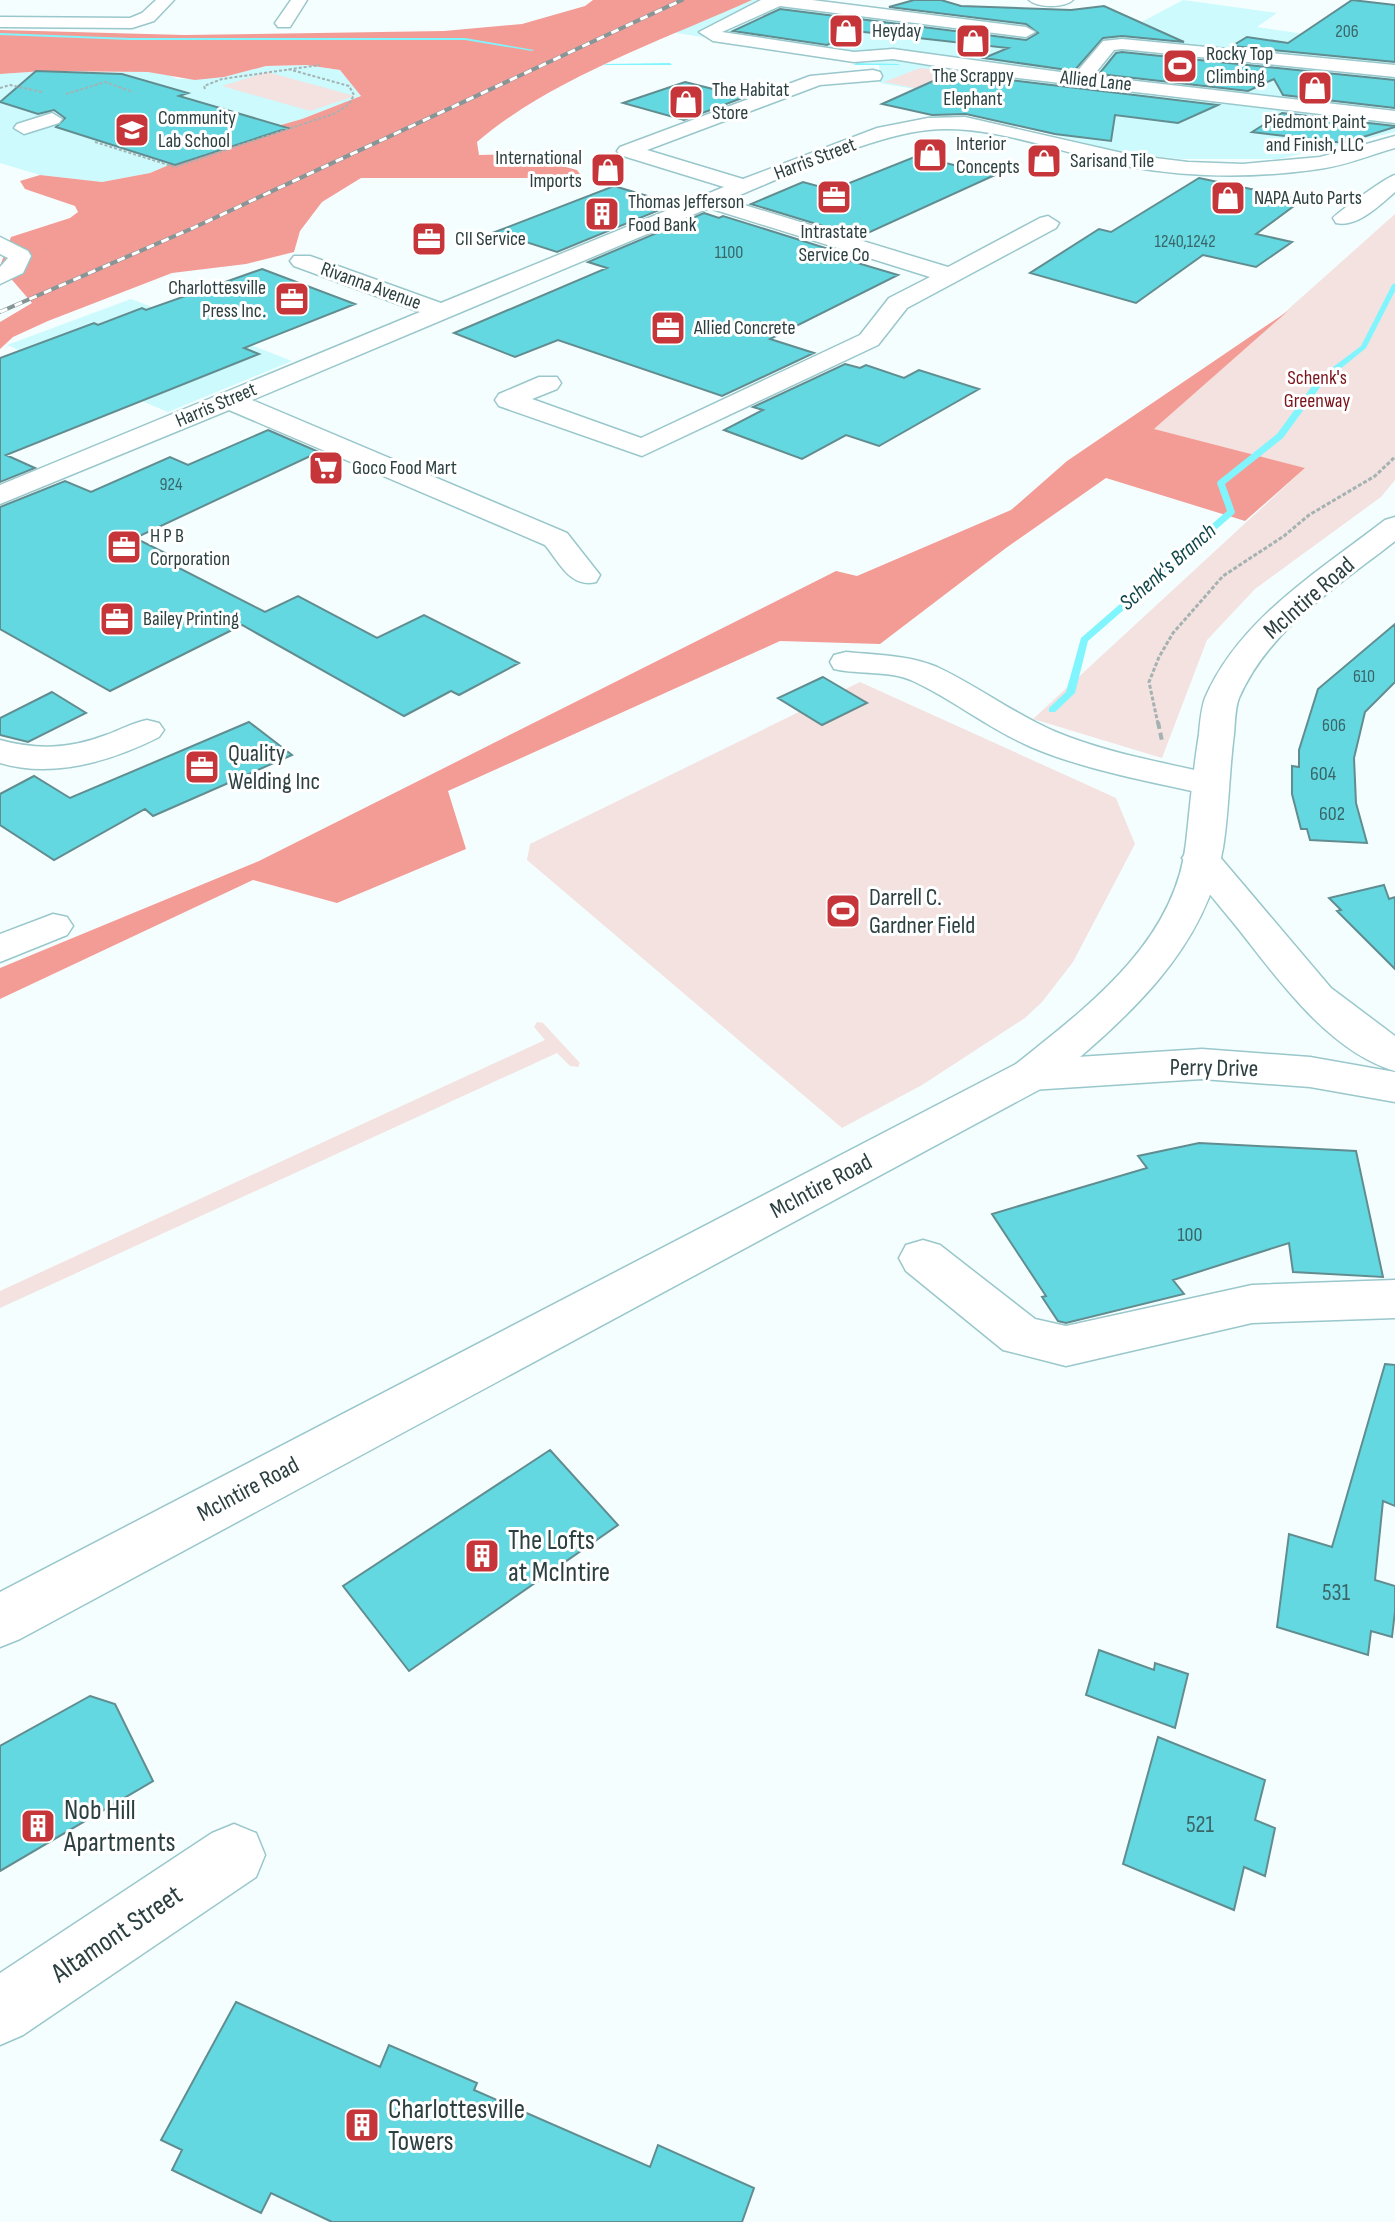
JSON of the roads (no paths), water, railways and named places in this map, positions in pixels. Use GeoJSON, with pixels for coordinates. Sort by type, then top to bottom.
{"type":"FeatureCollection","features":[{"type":"Feature","properties":{"kind":"street"},"geometry":{"type":"LineString","coordinates":[[0,22],[132,23],[148,17],[166,0]]}},
{"type":"Feature","properties":{"kind":"street"},"geometry":{"type":"LineString","coordinates":[[284,23],[299,0]]}},
{"type":"Feature","properties":{"kind":"street"},"geometry":{"type":"LineString","coordinates":[[1037,0],[1065,0]]}},
{"type":"Feature","properties":{"kind":"street","name":"Allied Lane"},"geometry":{"type":"LineString","coordinates":[[1026,32],[780,1],[768,3],[708,32],[713,36],[854,57],[893,54],[917,60],[947,59],[1081,79],[1339,87],[1395,71]]}},
{"type":"Feature","properties":{"kind":"street","name":"Allied Lane"},"geometry":{"type":"LineString","coordinates":[[1081,79],[1109,45],[1122,44],[1339,87],[1395,117]]}},
{"type":"Feature","properties":{"kind":"street"},"geometry":{"type":"LineString","coordinates":[[744,186],[627,151],[817,80],[886,75],[903,70],[917,60]]}},
{"type":"Feature","properties":{"kind":"street"},"geometry":{"type":"LineString","coordinates":[[24,128],[52,119]]}},
{"type":"Feature","properties":{"kind":"street","name":"Harris Street"},"geometry":{"type":"LineString","coordinates":[[0,495],[744,186],[884,132],[942,123],[983,126],[1131,161],[1215,169],[1306,166],[1395,142]]}},
{"type":"Feature","properties":{"kind":"street"},"geometry":{"type":"LineString","coordinates":[[1344,218],[1371,202],[1395,181]]}},
{"type":"Feature","properties":{"kind":"street"},"geometry":{"type":"LineString","coordinates":[[708,201],[949,275]]}},
{"type":"Feature","properties":{"kind":"street"},"geometry":{"type":"LineString","coordinates":[[548,383],[508,400],[642,448],[869,340],[898,303],[1048,223]]}},
{"type":"Feature","properties":{"kind":"street"},"geometry":{"type":"LineString","coordinates":[[0,244],[20,256],[15,268],[0,277]]}},
{"type":"Feature","properties":{"kind":"street","name":"Rivanna Avenue"},"geometry":{"type":"LineString","coordinates":[[302,261],[441,311]]}},
{"type":"Feature","properties":{"kind":"street"},"geometry":{"type":"LineString","coordinates":[[335,356],[366,367],[431,340]]}},
{"type":"Feature","properties":{"kind":"street"},"geometry":{"type":"LineString","coordinates":[[229,400],[556,539],[585,575]]}},
{"type":"Feature","properties":{"kind":"street","name":"McIntire Road"},"geometry":{"type":"LineString","coordinates":[[0,1621],[1031,1075],[1105,1014],[1139,980],[1170,935],[1192,892],[1201,858],[1221,700],[1249,653],[1279,618],[1395,526]]}},
{"type":"Feature","properties":{"kind":"street"},"geometry":{"type":"LineString","coordinates":[[846,662],[896,666],[924,674],[998,718],[1045,740],[1105,761],[1209,784]]}},
{"type":"Feature","properties":{"kind":"street"},"geometry":{"type":"LineString","coordinates":[[0,751],[34,757],[72,756],[103,749],[147,730]]}},
{"type":"Feature","properties":{"kind":"street"},"geometry":{"type":"LineString","coordinates":[[1201,858],[1316,998],[1395,1056]]}},
{"type":"Feature","properties":{"kind":"street"},"geometry":{"type":"LineString","coordinates":[[0,949],[53,926]]}},
{"type":"Feature","properties":{"kind":"street","name":"Perry Drive"},"geometry":{"type":"LineString","coordinates":[[1031,1075],[1202,1064],[1322,1074],[1395,1087]]}},
{"type":"Feature","properties":{"kind":"street"},"geometry":{"type":"LineString","coordinates":[[923,1258],[1021,1336],[1066,1346],[1252,1304],[1395,1299]]}},
{"type":"Feature","properties":{"kind":"street","name":"Altamont Street"},"geometry":{"type":"LineString","coordinates":[[0,2012],[234,1855]]}},
{"type":"Feature","properties":{"kind":"waterway"},"geometry":{"type":"LineString","coordinates":[[0,34],[130,39],[465,39],[532,50]]}},
{"type":"Feature","properties":{"kind":"waterway"},"geometry":{"type":"LineString","coordinates":[[606,65],[670,64]]}},
{"type":"Feature","properties":{"kind":"waterway"},"geometry":{"type":"LineString","coordinates":[[856,64],[898,65]]}},
{"type":"Feature","properties":{"kind":"waterway","name":"Schenk's Branch"},"geometry":{"type":"LineString","coordinates":[[1052,710],[1070,693],[1084,640],[1231,512],[1221,483],[1280,436],[1320,381],[1364,347],[1395,285]]}},
{"type":"Feature","properties":{"kind":"railway"},"geometry":{"type":"LineString","coordinates":[[0,312],[193,228],[682,0]]}},
{"type":"Feature","properties":{"kind":"place","name":"Heyday"},"geometry":{"type":"Point","coordinates":[846,31]}},
{"type":"Feature","properties":{"kind":"place","name":"The Scrappy Elephant"},"geometry":{"type":"Point","coordinates":[973,41]}},
{"type":"Feature","properties":{"kind":"place","name":"Rocky Top Climbing"},"geometry":{"type":"Point","coordinates":[1180,66]}},
{"type":"Feature","properties":{"kind":"place","name":"Piedmont Paint and Finish, LLC"},"geometry":{"type":"Point","coordinates":[1315,88]}},
{"type":"Feature","properties":{"kind":"place","name":"The Habitat Store"},"geometry":{"type":"Point","coordinates":[686,102]}},
{"type":"Feature","properties":{"kind":"place","name":"Community Lab School"},"geometry":{"type":"Point","coordinates":[132,130]}},
{"type":"Feature","properties":{"kind":"place","name":"Interior Concepts"},"geometry":{"type":"Point","coordinates":[930,155]}},
{"type":"Feature","properties":{"kind":"place","name":"Sarisand Tile"},"geometry":{"type":"Point","coordinates":[1044,161]}},
{"type":"Feature","properties":{"kind":"place","name":"International Imports"},"geometry":{"type":"Point","coordinates":[608,170]}},
{"type":"Feature","properties":{"kind":"place","name":"Intrastate Service Co"},"geometry":{"type":"Point","coordinates":[834,197]}},
{"type":"Feature","properties":{"kind":"place","name":"NAPA Auto Parts"},"geometry":{"type":"Point","coordinates":[1228,198]}},
{"type":"Feature","properties":{"kind":"place","name":"Thomas Jefferson Food Bank"},"geometry":{"type":"Point","coordinates":[602,214]}},
{"type":"Feature","properties":{"kind":"place","name":"CII Service"},"geometry":{"type":"Point","coordinates":[429,239]}},
{"type":"Feature","properties":{"kind":"place","name":"Charlottesville Press Inc."},"geometry":{"type":"Point","coordinates":[292,299]}},
{"type":"Feature","properties":{"kind":"place","name":"Allied Concrete"},"geometry":{"type":"Point","coordinates":[668,328]}},
{"type":"Feature","properties":{"kind":"place","name":"Goco Food Mart"},"geometry":{"type":"Point","coordinates":[326,468]}},
{"type":"Feature","properties":{"kind":"place","name":"H P B Corporation"},"geometry":{"type":"Point","coordinates":[124,547]}},
{"type":"Feature","properties":{"kind":"place","name":"Bailey Printing"},"geometry":{"type":"Point","coordinates":[117,619]}},
{"type":"Feature","properties":{"kind":"place","name":"Quality Welding Inc"},"geometry":{"type":"Point","coordinates":[202,767]}},
{"type":"Feature","properties":{"kind":"place","name":"Darrell C. Gardner Field"},"geometry":{"type":"Point","coordinates":[843,911]}},
{"type":"Feature","properties":{"kind":"place","name":"The Lofts at McIntire"},"geometry":{"type":"Point","coordinates":[482,1556]}},
{"type":"Feature","properties":{"kind":"place","name":"Nob Hill Apartments"},"geometry":{"type":"Point","coordinates":[38,1826]}},
{"type":"Feature","properties":{"kind":"place","name":"Charlottesville Towers"},"geometry":{"type":"Point","coordinates":[362,2125]}},
{"type":"Feature","properties":{"kind":"park label","name":"Schenk's Greenway"},"geometry":{"type":"Point","coordinates":[1317,390]}}]}
